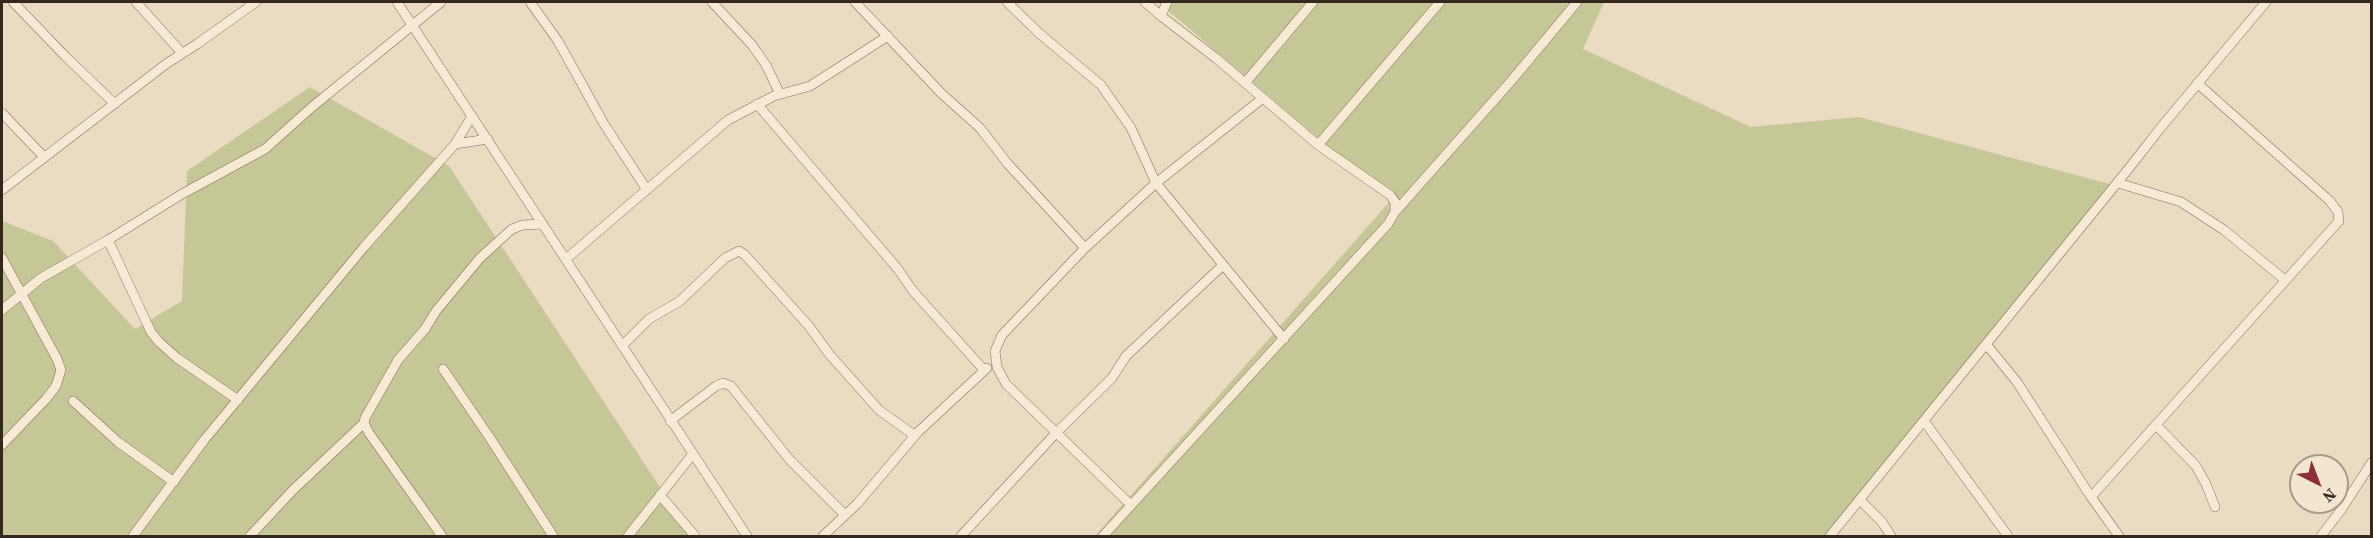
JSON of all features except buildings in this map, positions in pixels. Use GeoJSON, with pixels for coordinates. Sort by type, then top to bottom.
{"type":"FeatureCollection","features":[{"type":"Feature","properties":{"kind":"street"},"geometry":{"type":"LineString","coordinates":[[13,2],[115,104]]}},
{"type":"Feature","properties":{"kind":"street"},"geometry":{"type":"LineString","coordinates":[[136,2],[182,53]]}},
{"type":"Feature","properties":{"kind":"street"},"geometry":{"type":"LineString","coordinates":[[2,190],[182,53],[256,2]]}},
{"type":"Feature","properties":{"kind":"street"},"geometry":{"type":"LineString","coordinates":[[397,2],[747,537]]}},
{"type":"Feature","properties":{"kind":"street"},"geometry":{"type":"LineString","coordinates":[[2,310],[60,265],[108,240],[182,194],[265,149],[312,107],[441,2]]}},
{"type":"Feature","properties":{"kind":"street"},"geometry":{"type":"LineString","coordinates":[[530,2],[558,41],[613,139],[647,190]]}},
{"type":"Feature","properties":{"kind":"street"},"geometry":{"type":"LineString","coordinates":[[712,2],[752,45],[766,65],[780,94]]}},
{"type":"Feature","properties":{"kind":"street"},"geometry":{"type":"LineString","coordinates":[[855,2],[941,93],[980,128],[1008,164],[1085,248]]}},
{"type":"Feature","properties":{"kind":"street"},"geometry":{"type":"LineString","coordinates":[[1007,2],[1040,34],[1101,85],[1131,128],[1156,183],[1212,248],[1223,265],[1284,339]]}},
{"type":"Feature","properties":{"kind":"street"},"geometry":{"type":"LineString","coordinates":[[1145,2],[1318,145],[1390,195],[1395,202],[1395,212]]}},
{"type":"Feature","properties":{"kind":"street"},"geometry":{"type":"LineString","coordinates":[[1161,16],[1167,2]]}},
{"type":"Feature","properties":{"kind":"street"},"geometry":{"type":"LineString","coordinates":[[1245,83],[1312,2]]}},
{"type":"Feature","properties":{"kind":"street"},"geometry":{"type":"LineString","coordinates":[[1318,145],[1440,2]]}},
{"type":"Feature","properties":{"kind":"street"},"geometry":{"type":"LineString","coordinates":[[1103,537],[1388,224],[1395,212],[1512,80],[1577,2]]}},
{"type":"Feature","properties":{"kind":"street"},"geometry":{"type":"LineString","coordinates":[[1830,537],[2197,83],[2266,2]]}},
{"type":"Feature","properties":{"kind":"street"},"geometry":{"type":"LineString","coordinates":[[566,259],[728,120],[780,94],[810,86],[888,36]]}},
{"type":"Feature","properties":{"kind":"street"},"geometry":{"type":"LineString","coordinates":[[2091,497],[2212,359],[2339,221],[2338,212],[2330,201],[2197,83]]}},
{"type":"Feature","properties":{"kind":"street"},"geometry":{"type":"LineString","coordinates":[[1131,505],[1006,384],[995,360],[996,351],[1002,335],[1085,248],[1156,183],[1263,98]]}},
{"type":"Feature","properties":{"kind":"street"},"geometry":{"type":"LineString","coordinates":[[757,105],[897,268],[913,291],[984,370]]}},
{"type":"Feature","properties":{"kind":"street"},"geometry":{"type":"LineString","coordinates":[[2,113],[44,158]]}},
{"type":"Feature","properties":{"kind":"street"},"geometry":{"type":"LineString","coordinates":[[133,537],[238,400],[364,247],[455,144],[472,116]]}},
{"type":"Feature","properties":{"kind":"street"},"geometry":{"type":"LineString","coordinates":[[455,144],[488,139]]}},
{"type":"Feature","properties":{"kind":"street"},"geometry":{"type":"LineString","coordinates":[[2118,183],[2181,202],[2224,230],[2285,280]]}},
{"type":"Feature","properties":{"kind":"street"},"geometry":{"type":"LineString","coordinates":[[250,537],[293,490],[364,423],[398,360],[480,258],[512,229],[523,225],[543,224]]}},
{"type":"Feature","properties":{"kind":"street"},"geometry":{"type":"LineString","coordinates":[[108,240],[151,332],[159,342],[177,358],[238,400]]}},
{"type":"Feature","properties":{"kind":"street"},"geometry":{"type":"LineString","coordinates":[[622,346],[649,319],[680,300],[725,258],[739,251],[800,316],[879,410],[914,435]]}},
{"type":"Feature","properties":{"kind":"street"},"geometry":{"type":"LineString","coordinates":[[2,258],[61,370],[56,386],[46,399],[2,445]]}},
{"type":"Feature","properties":{"kind":"street"},"geometry":{"type":"LineString","coordinates":[[961,537],[1056,433],[1112,378],[1126,356],[1223,265]]}},
{"type":"Feature","properties":{"kind":"street"},"geometry":{"type":"LineString","coordinates":[[1986,344],[2017,382],[2119,537]]}},
{"type":"Feature","properties":{"kind":"street"},"geometry":{"type":"LineString","coordinates":[[823,537],[914,435],[995,360]]}},
{"type":"Feature","properties":{"kind":"street"},"geometry":{"type":"LineString","coordinates":[[443,369],[490,438],[552,537]]}},
{"type":"Feature","properties":{"kind":"street"},"geometry":{"type":"LineString","coordinates":[[670,421],[716,386],[723,382],[731,386],[789,459],[845,514]]}},
{"type":"Feature","properties":{"kind":"street"},"geometry":{"type":"LineString","coordinates":[[73,401],[118,442],[174,482]]}},
{"type":"Feature","properties":{"kind":"street"},"geometry":{"type":"LineString","coordinates":[[1924,421],[2008,537]]}},
{"type":"Feature","properties":{"kind":"street"},"geometry":{"type":"LineString","coordinates":[[364,423],[442,537]]}},
{"type":"Feature","properties":{"kind":"street"},"geometry":{"type":"LineString","coordinates":[[2156,425],[2196,466],[2215,507]]}},
{"type":"Feature","properties":{"kind":"street"},"geometry":{"type":"LineString","coordinates":[[628,537],[692,456]]}},
{"type":"Feature","properties":{"kind":"street"},"geometry":{"type":"LineString","coordinates":[[2321,537],[2372,462]]}},
{"type":"Feature","properties":{"kind":"street"},"geometry":{"type":"LineString","coordinates":[[660,495],[695,537]]}},
{"type":"Feature","properties":{"kind":"street"},"geometry":{"type":"LineString","coordinates":[[1860,500],[1882,522],[1891,537]]}},
{"type":"Feature","properties":{"kind":"green space"},"geometry":{"type":"Polygon","coordinates":[[[1158,2],[1604,2],[1583,49],[1751,127],[1859,117],[2117,186],[1825,536],[1095,536],[1391,200],[1158,2]]]}},
{"type":"Feature","properties":{"kind":"green space"},"geometry":{"type":"Polygon","coordinates":[[[310,87],[449,166],[692,536],[2,536],[2,221],[53,241],[135,329],[182,301],[187,171],[310,87]]]}}]}
